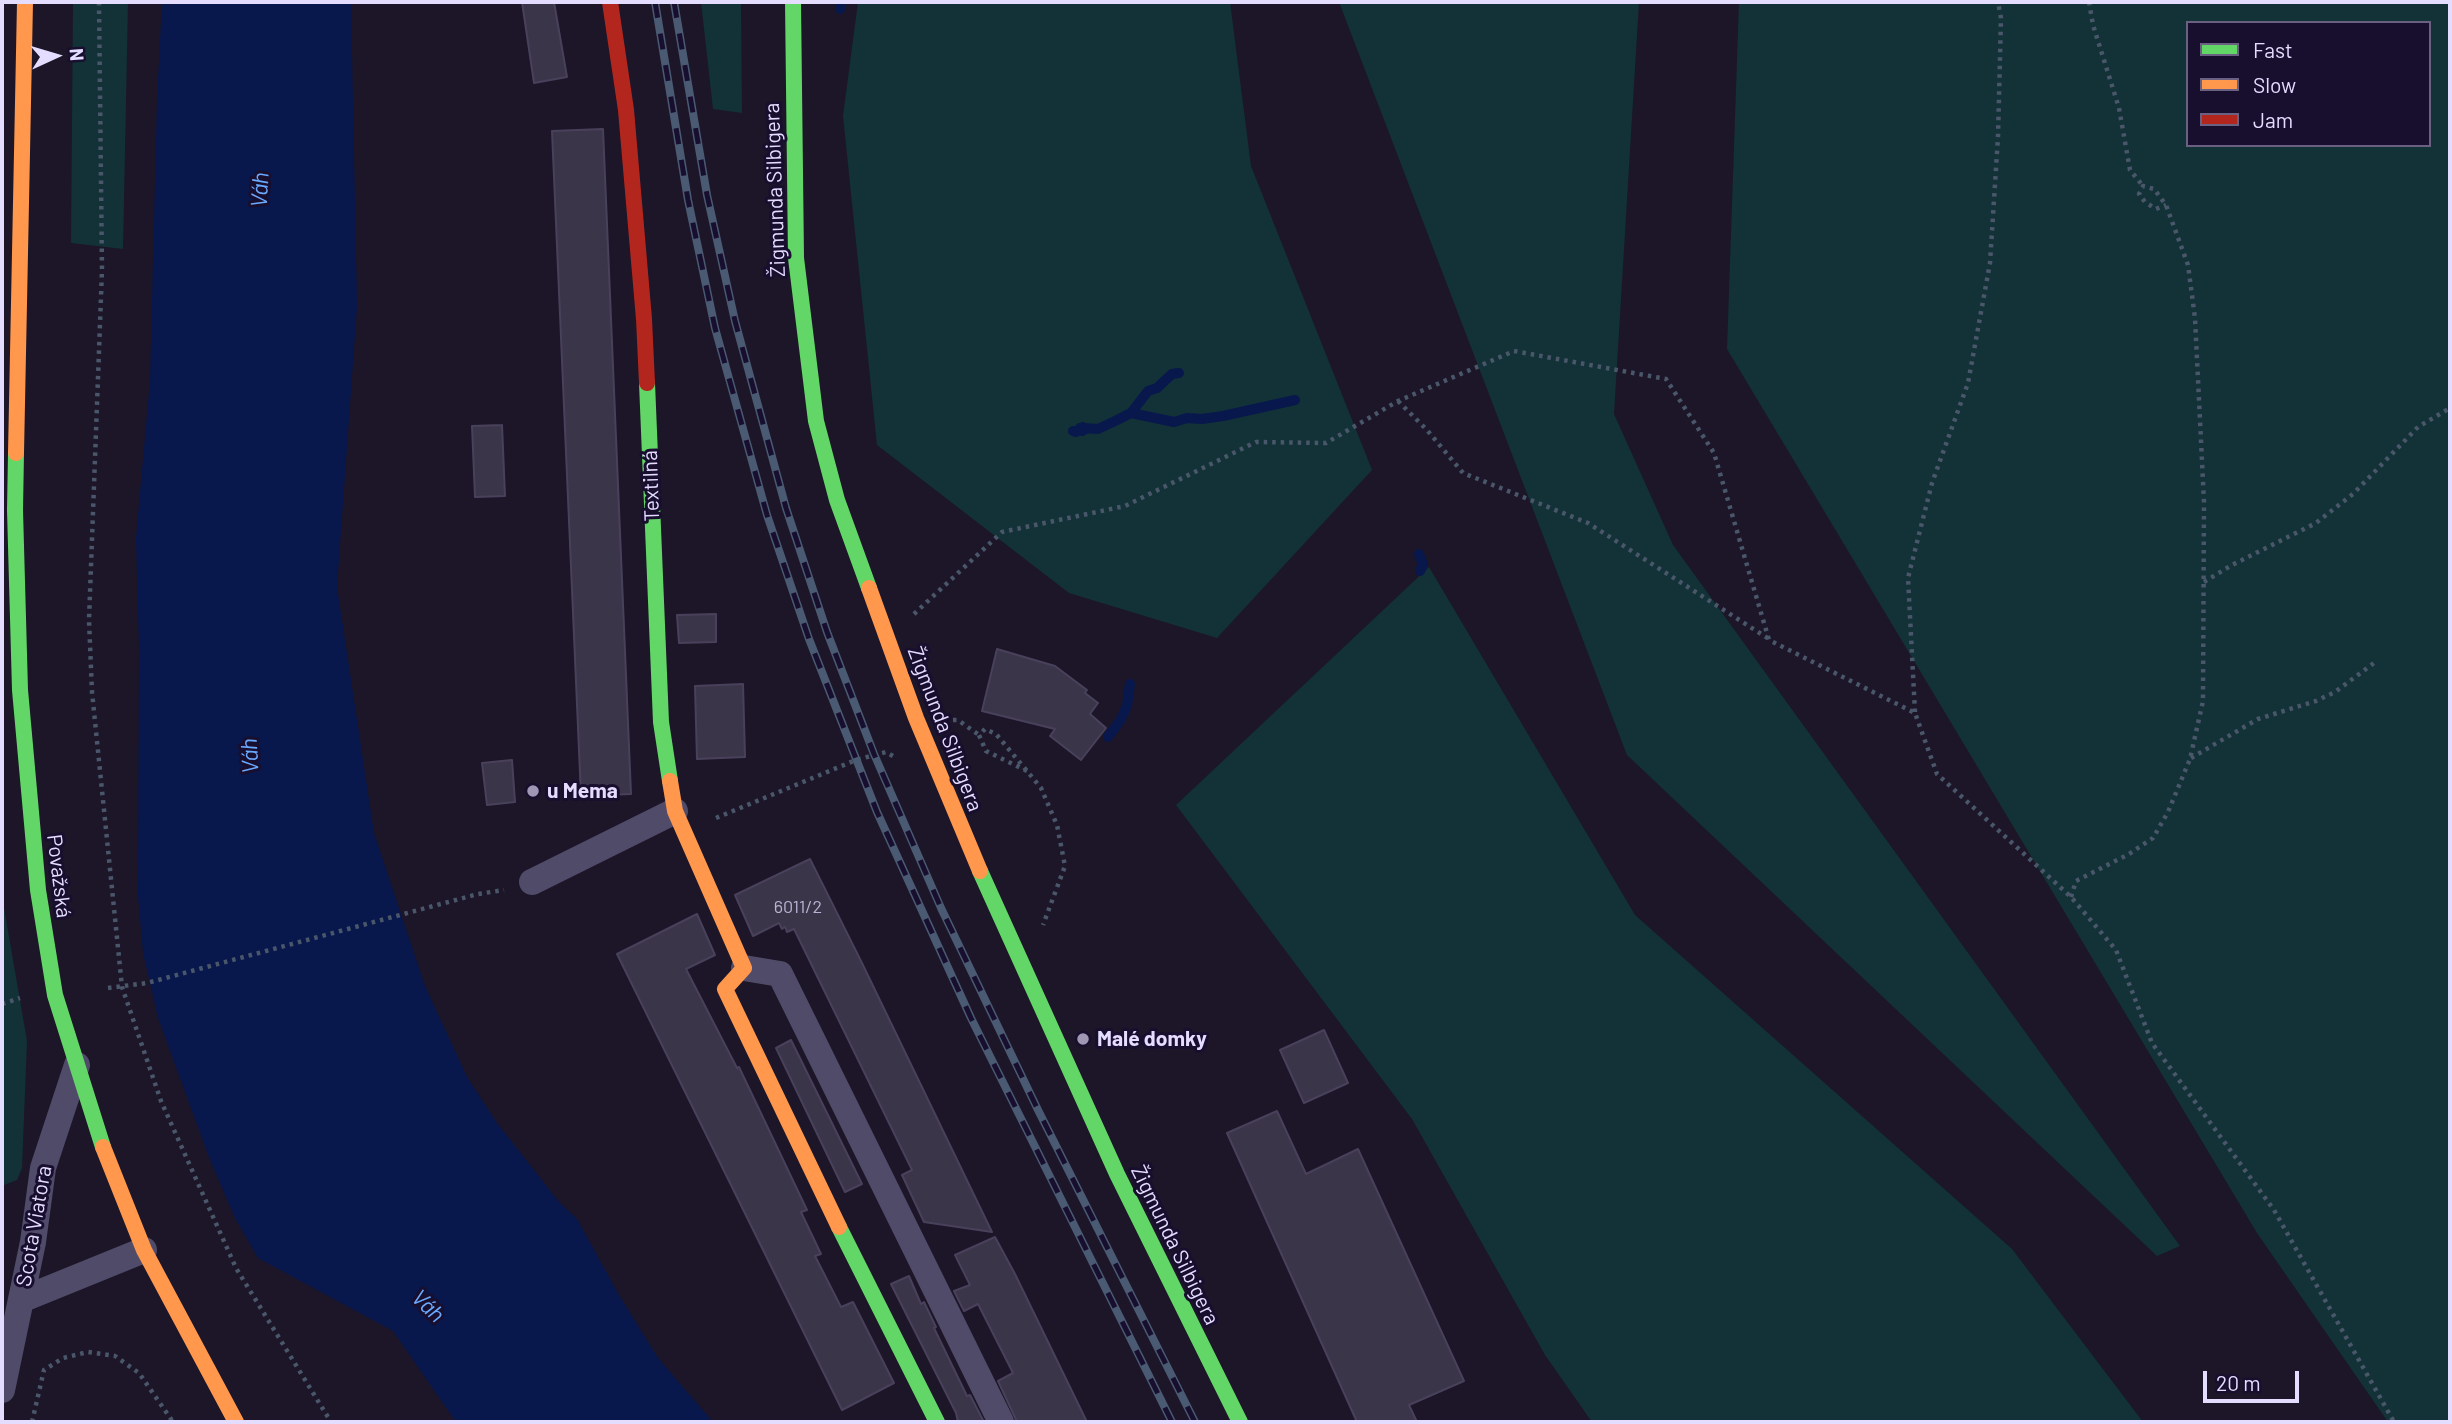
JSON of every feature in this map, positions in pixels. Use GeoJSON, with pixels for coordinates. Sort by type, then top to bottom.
{"type":"FeatureCollection","features":[{"type":"Feature","properties":{"kind":"street","name":"Považská"},"geometry":{"type":"LineString","coordinates":[[25,2],[15,510],[20,690],[38,890],[55,995],[102,1143],[144,1250],[236,1422]]}},
{"type":"Feature","properties":{"kind":"street","name":"Textilná"},"geometry":{"type":"LineString","coordinates":[[610,2],[625,110],[644,319],[661,722],[679,821]]}},
{"type":"Feature","properties":{"kind":"street","name":"Žigmunda Silbigera"},"geometry":{"type":"LineString","coordinates":[[793,2],[796,258],[816,421],[837,500],[916,718],[1014,951],[1116,1174],[1240,1422]]}},
{"type":"Feature","properties":{"kind":"street"},"geometry":{"type":"LineString","coordinates":[[532,883],[679,821],[744,968]]}},
{"type":"Feature","properties":{"kind":"street"},"geometry":{"type":"LineString","coordinates":[[744,968],[725,989],[845,1240],[937,1422]]}},
{"type":"Feature","properties":{"kind":"street"},"geometry":{"type":"LineString","coordinates":[[744,968],[780,974],[1000,1422]]}},
{"type":"Feature","properties":{"kind":"street","name":"Scota Viatora"},"geometry":{"type":"LineString","coordinates":[[2,1390],[33,1242],[43,1168],[77,1065]]}},
{"type":"Feature","properties":{"kind":"street"},"geometry":{"type":"LineString","coordinates":[[21,1300],[144,1250]]}},
{"type":"Feature","properties":{"kind":"path"},"geometry":{"type":"LineString","coordinates":[[99,2],[102,270],[89,620],[92,692],[122,987],[161,1101],[236,1268],[331,1422]]}},
{"type":"Feature","properties":{"kind":"path"},"geometry":{"type":"LineString","coordinates":[[1998,2],[2001,18],[1998,137],[1990,263],[1968,383],[1932,483],[1908,578],[1915,713],[1937,774],[2071,897],[2116,950],[2152,1043],[2274,1210],[2394,1422]]}},
{"type":"Feature","properties":{"kind":"path"},"geometry":{"type":"LineString","coordinates":[[2071,897],[2076,881],[2129,855],[2153,838],[2168,811],[2190,759],[2203,701],[2204,502],[2195,318],[2188,265],[2166,205],[2154,189],[2143,187],[2130,170],[2119,108],[2093,25],[2090,2]]}},
{"type":"Feature","properties":{"kind":"path"},"geometry":{"type":"LineString","coordinates":[[2143,187],[2139,194],[2145,202],[2157,208],[2166,205]]}},
{"type":"Feature","properties":{"kind":"path"},"geometry":{"type":"LineString","coordinates":[[888,639],[1002,532],[1125,506],[1256,442],[1326,443],[1398,401],[1514,351],[1666,379],[1714,453],[1769,640]]}},
{"type":"Feature","properties":{"kind":"path"},"geometry":{"type":"LineString","coordinates":[[1398,401],[1463,473],[1588,523],[1769,640],[1915,713]]}},
{"type":"Feature","properties":{"kind":"path"},"geometry":{"type":"LineString","coordinates":[[2203,583],[2232,565],[2316,523],[2353,494],[2418,427],[2450,408]]}},
{"type":"Feature","properties":{"kind":"path"},"geometry":{"type":"LineString","coordinates":[[2190,759],[2258,719],[2286,712],[2336,692],[2374,663]]}},
{"type":"Feature","properties":{"kind":"path"},"geometry":{"type":"LineString","coordinates":[[952,720],[958,720],[979,735],[986,751],[1027,771]]}},
{"type":"Feature","properties":{"kind":"path"},"geometry":{"type":"LineString","coordinates":[[979,735],[985,729],[996,734],[1041,788],[1057,825],[1065,866],[1033,944],[1014,951]]}},
{"type":"Feature","properties":{"kind":"path"},"geometry":{"type":"LineString","coordinates":[[679,821],[856,760],[886,752],[896,757]]}},
{"type":"Feature","properties":{"kind":"path"},"geometry":{"type":"LineString","coordinates":[[108,988],[147,983],[478,894]]}},
{"type":"Feature","properties":{"kind":"path"},"geometry":{"type":"LineString","coordinates":[[2,1004],[20,998]]}},
{"type":"Feature","properties":{"kind":"path"},"geometry":{"type":"LineString","coordinates":[[32,1422],[44,1370],[63,1358],[88,1352],[115,1356],[139,1373],[173,1422]]}},
{"type":"Feature","properties":{"kind":"green space"},"geometry":{"type":"Polygon","coordinates":[[[73,2],[128,2],[123,249],[71,243],[73,2]]]}},
{"type":"Feature","properties":{"kind":"green space"},"geometry":{"type":"Polygon","coordinates":[[[701,2],[741,2],[742,113],[713,109],[701,2]]]}},
{"type":"Feature","properties":{"kind":"green space"},"geometry":{"type":"Polygon","coordinates":[[[858,2],[1230,2],[1251,166],[1372,470],[1217,638],[1069,593],[877,445],[843,116],[858,2]]]}},
{"type":"Feature","properties":{"kind":"green space"},"geometry":{"type":"Polygon","coordinates":[[[1339,2],[1639,2],[1614,414],[1673,545],[2180,1246],[2157,1256],[1627,755],[1339,2]]]}},
{"type":"Feature","properties":{"kind":"green space"},"geometry":{"type":"Polygon","coordinates":[[[1739,2],[2450,2],[2450,1422],[2388,1422],[2257,1233],[1727,349],[1739,2]]]}},
{"type":"Feature","properties":{"kind":"green space"},"geometry":{"type":"Polygon","coordinates":[[[1429,567],[1635,915],[2012,1249],[2143,1422],[1592,1422],[1545,1355],[1412,1119],[1176,805],[1429,567]]]}},
{"type":"Feature","properties":{"kind":"green space"},"geometry":{"type":"Polygon","coordinates":[[[2,896],[27,1041],[22,1168],[17,1180],[4,1185],[2,1184],[2,896]]]}},
{"type":"Feature","properties":{"kind":"water","name":"Váh"},"geometry":{"type":"Polygon","coordinates":[[[162,2],[351,2],[357,306],[337,587],[374,833],[425,986],[467,1077],[497,1123],[559,1202],[577,1219],[658,1358],[713,1422],[456,1422],[393,1331],[258,1258],[235,1218],[210,1160],[158,1018],[143,953],[138,895],[139,648],[136,538],[150,381],[162,2]]]}},
{"type":"Feature","properties":{"kind":"building"},"geometry":{"type":"Polygon","coordinates":[[[522,2],[554,2],[567,77],[534,83],[522,2]]]}},
{"type":"Feature","properties":{"kind":"building"},"geometry":{"type":"Polygon","coordinates":[[[603,129],[631,794],[581,796],[552,131],[603,129]]]}},
{"type":"Feature","properties":{"kind":"building"},"geometry":{"type":"Polygon","coordinates":[[[502,425],[505,496],[475,497],[472,426],[502,425]]]}},
{"type":"Feature","properties":{"kind":"building"},"geometry":{"type":"Polygon","coordinates":[[[716,614],[716,642],[679,643],[677,615],[716,614]]]}},
{"type":"Feature","properties":{"kind":"building"},"geometry":{"type":"Polygon","coordinates":[[[997,649],[1055,666],[1087,690],[1085,693],[1098,703],[1090,714],[1106,728],[1081,760],[1050,736],[1055,729],[982,711],[997,649]]]}},
{"type":"Feature","properties":{"kind":"building"},"geometry":{"type":"Polygon","coordinates":[[[743,684],[745,757],[697,759],[695,686],[743,684]]]}},
{"type":"Feature","properties":{"kind":"building"},"geometry":{"type":"Polygon","coordinates":[[[512,760],[515,802],[487,805],[482,763],[512,760]]]}},
{"type":"Feature","properties":{"kind":"building"},"geometry":{"type":"Polygon","coordinates":[[[810,859],[992,1232],[924,1222],[902,1175],[912,1170],[794,929],[787,932],[779,923],[753,936],[735,895],[810,859]]]}},
{"type":"Feature","properties":{"kind":"building"},"geometry":{"type":"Polygon","coordinates":[[[697,914],[715,955],[686,969],[737,1068],[739,1067],[807,1210],[801,1212],[821,1254],[815,1256],[841,1307],[853,1302],[894,1383],[842,1410],[617,954],[697,914]]]}},
{"type":"Feature","properties":{"kind":"building"},"geometry":{"type":"Polygon","coordinates":[[[1324,1030],[1348,1083],[1304,1103],[1280,1050],[1324,1030]]]}},
{"type":"Feature","properties":{"kind":"building"},"geometry":{"type":"Polygon","coordinates":[[[791,1040],[862,1184],[845,1192],[776,1048],[791,1040]]]}},
{"type":"Feature","properties":{"kind":"building"},"geometry":{"type":"Polygon","coordinates":[[[1277,1111],[1306,1174],[1358,1149],[1464,1381],[1409,1405],[1417,1422],[1357,1422],[1227,1133],[1277,1111]]]}},
{"type":"Feature","properties":{"kind":"building"},"geometry":{"type":"Polygon","coordinates":[[[995,1237],[1087,1422],[1017,1422],[998,1381],[1013,1373],[978,1304],[964,1311],[954,1291],[970,1285],[955,1255],[995,1237]]]}},
{"type":"Feature","properties":{"kind":"building"},"geometry":{"type":"Polygon","coordinates":[[[909,1276],[921,1304],[924,1302],[967,1396],[970,1395],[984,1422],[958,1422],[956,1413],[891,1284],[909,1276]]]}},
{"type":"Feature","properties":{"kind":"waterway"},"geometry":{"type":"LineString","coordinates":[[840,2],[840,9]]}},
{"type":"Feature","properties":{"kind":"waterway"},"geometry":{"type":"LineString","coordinates":[[1073,431],[1076,432],[1080,428],[1082,431],[1083,427],[1084,430],[1098,429],[1131,413],[1148,391],[1157,388],[1172,374],[1179,373]]}},
{"type":"Feature","properties":{"kind":"waterway"},"geometry":{"type":"LineString","coordinates":[[1131,413],[1174,422],[1187,418],[1223,416],[1295,400]]}},
{"type":"Feature","properties":{"kind":"waterway"},"geometry":{"type":"LineString","coordinates":[[1419,554],[1423,565],[1420,571]]}},
{"type":"Feature","properties":{"kind":"waterway"},"geometry":{"type":"LineString","coordinates":[[1108,737],[1127,706],[1130,684]]}},
{"type":"Feature","properties":{"kind":"railway"},"geometry":{"type":"LineString","coordinates":[[655,2],[688,200],[715,328],[767,515],[809,639],[877,812],[971,1018],[1172,1422]]}},
{"type":"Feature","properties":{"kind":"railway"},"geometry":{"type":"LineString","coordinates":[[674,2],[707,195],[735,321],[786,508],[827,632],[874,754],[941,908],[1038,1110],[1195,1422]]}},
{"type":"Feature","properties":{"kind":"traffic: fast"},"geometry":{"type":"LineString","coordinates":[[793,2],[796,258],[816,421],[837,500],[869,588]]}},
{"type":"Feature","properties":{"kind":"traffic: fast"},"geometry":{"type":"LineString","coordinates":[[647,383],[661,722],[670,781]]}},
{"type":"Feature","properties":{"kind":"traffic: fast"},"geometry":{"type":"LineString","coordinates":[[16,453],[20,690],[38,890],[55,995],[103,1147]]}},
{"type":"Feature","properties":{"kind":"traffic: fast"},"geometry":{"type":"LineString","coordinates":[[980,871],[1117,1174],[1240,1422]]}},
{"type":"Feature","properties":{"kind":"traffic: fast"},"geometry":{"type":"LineString","coordinates":[[839,1227],[937,1422]]}},
{"type":"Feature","properties":{"kind":"traffic: slow"},"geometry":{"type":"LineString","coordinates":[[16,453],[25,2]]}},
{"type":"Feature","properties":{"kind":"traffic: slow"},"geometry":{"type":"LineString","coordinates":[[869,588],[916,718],[980,871]]}},
{"type":"Feature","properties":{"kind":"traffic: slow"},"geometry":{"type":"LineString","coordinates":[[670,781],[675,811],[744,968],[725,989],[839,1227]]}},
{"type":"Feature","properties":{"kind":"traffic: slow"},"geometry":{"type":"LineString","coordinates":[[103,1147],[144,1250],[236,1422]]}},
{"type":"Feature","properties":{"kind":"traffic: jam"},"geometry":{"type":"LineString","coordinates":[[610,2],[626,110],[647,383]]}},
{"type":"Feature","properties":{"kind":"place","name":"u Mema"},"geometry":{"type":"Point","coordinates":[533,791]}},
{"type":"Feature","properties":{"kind":"place","name":"Malé domky"},"geometry":{"type":"Point","coordinates":[1083,1039]}}]}
